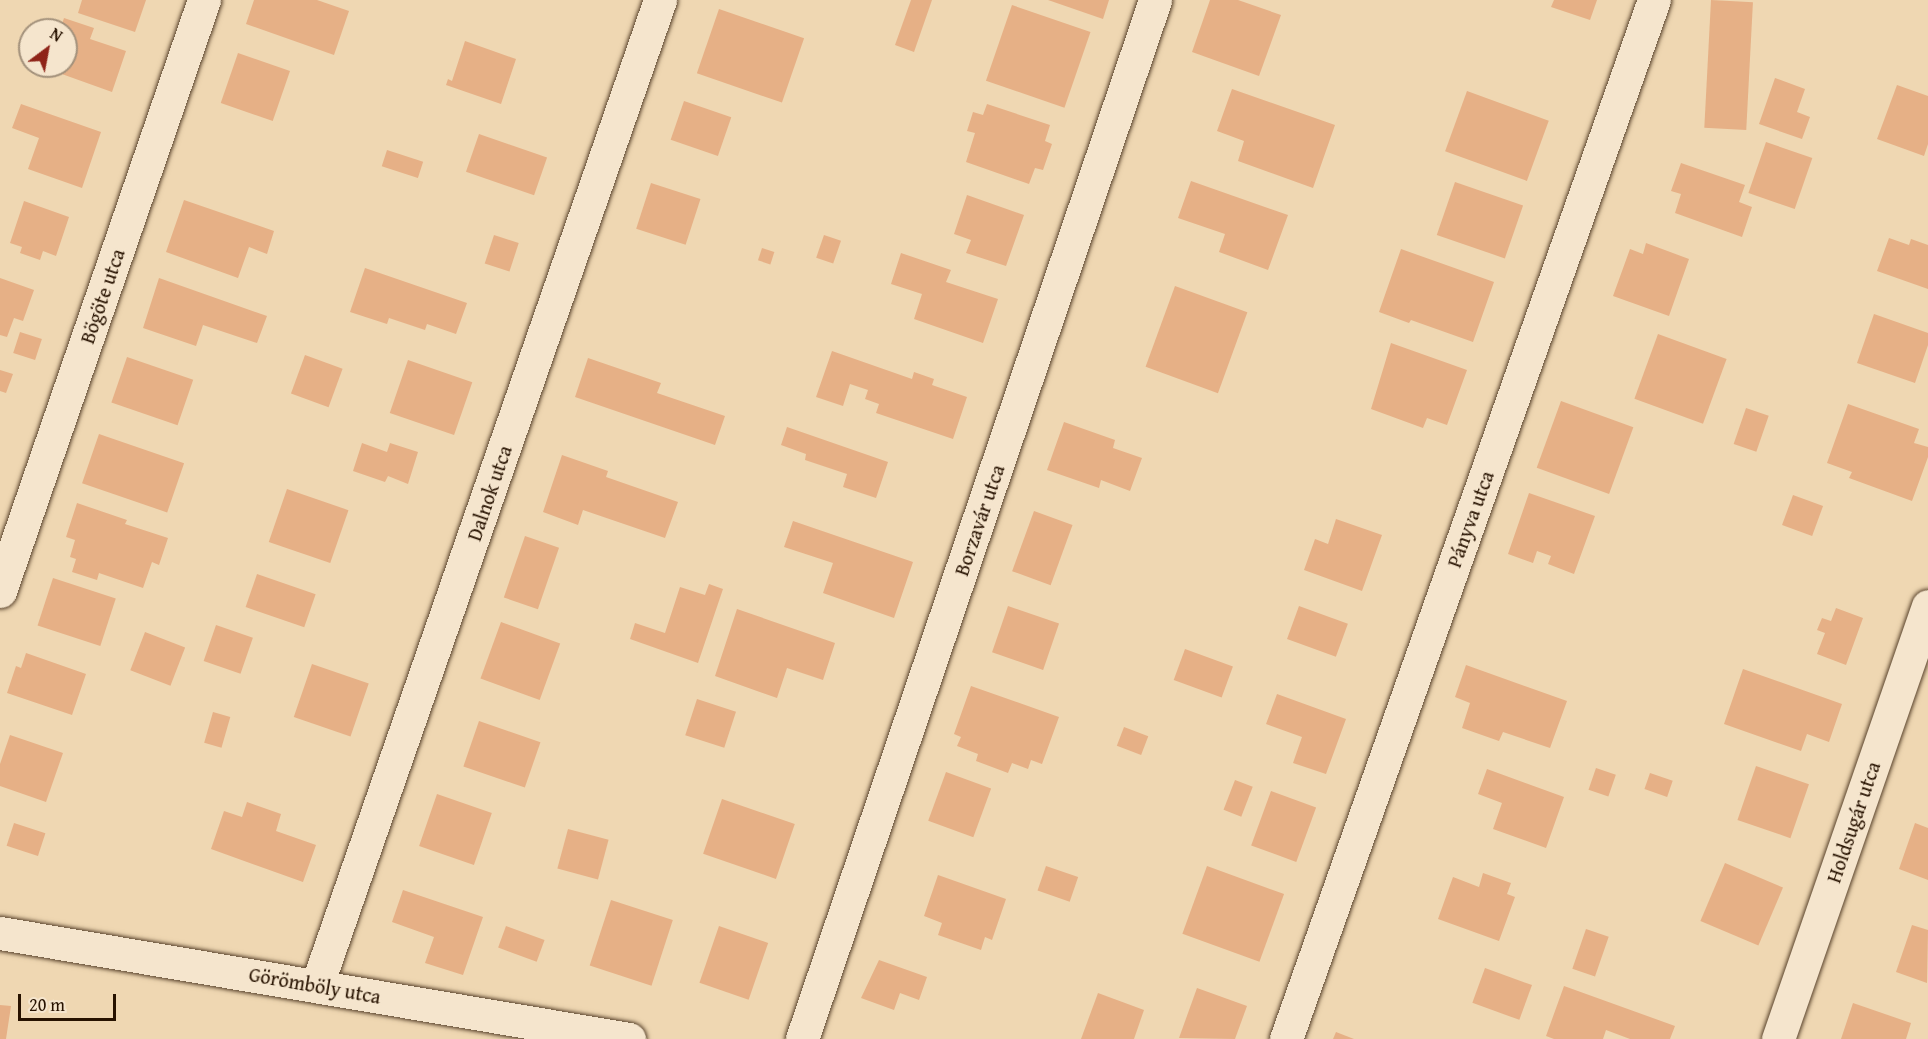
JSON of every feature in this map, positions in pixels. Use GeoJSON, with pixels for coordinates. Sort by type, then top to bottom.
{"type":"FeatureCollection","features":[{"type":"Feature","properties":{"kind":"street","name":"Bögöte utca"},"geometry":{"type":"LineString","coordinates":[[0,591],[204,0]]}},
{"type":"Feature","properties":{"kind":"street","name":"Dalnok utca"},"geometry":{"type":"LineString","coordinates":[[317,985],[660,0]]}},
{"type":"Feature","properties":{"kind":"street","name":"Borzavár utca"},"geometry":{"type":"LineString","coordinates":[[802,1039],[1155,0]]}},
{"type":"Feature","properties":{"kind":"street","name":"Pányva utca"},"geometry":{"type":"LineString","coordinates":[[1286,1039],[1654,0]]}},
{"type":"Feature","properties":{"kind":"street","name":"Holdsugár utca"},"geometry":{"type":"LineString","coordinates":[[1778,1039],[1928,606]]}},
{"type":"Feature","properties":{"kind":"street","name":"Görömböly utca"},"geometry":{"type":"LineString","coordinates":[[0,933],[630,1039]]}},
{"type":"Feature","properties":{"kind":"building"},"geometry":{"type":"Polygon","coordinates":[[[82,0],[146,0],[135,32],[78,13],[82,0]]]}},
{"type":"Feature","properties":{"kind":"building"},"geometry":{"type":"Polygon","coordinates":[[[254,0],[317,0],[349,11],[334,55],[246,24],[254,0]]]}},
{"type":"Feature","properties":{"kind":"building"},"geometry":{"type":"Polygon","coordinates":[[[911,0],[932,0],[914,52],[895,45],[911,0]]]}},
{"type":"Feature","properties":{"kind":"building"},"geometry":{"type":"Polygon","coordinates":[[[1048,0],[1109,0],[1103,19],[1048,0]]]}},
{"type":"Feature","properties":{"kind":"building"},"geometry":{"type":"Polygon","coordinates":[[[1210,0],[1238,0],[1281,15],[1259,76],[1192,52],[1210,0]]]}},
{"type":"Feature","properties":{"kind":"building"},"geometry":{"type":"Polygon","coordinates":[[[1554,0],[1597,0],[1590,20],[1551,7],[1554,0]]]}},
{"type":"Feature","properties":{"kind":"building"},"geometry":{"type":"Polygon","coordinates":[[[1711,0],[1753,2],[1746,130],[1704,128],[1711,0]]]}},
{"type":"Feature","properties":{"kind":"building"},"geometry":{"type":"Polygon","coordinates":[[[1012,5],[1090,32],[1064,108],[986,81],[1012,5]]]}},
{"type":"Feature","properties":{"kind":"building"},"geometry":{"type":"Polygon","coordinates":[[[719,9],[804,38],[782,103],[697,73],[719,9]]]}},
{"type":"Feature","properties":{"kind":"building"},"geometry":{"type":"Polygon","coordinates":[[[78,23],[94,28],[90,39],[126,51],[112,92],[73,78],[78,78],[78,23]]]}},
{"type":"Feature","properties":{"kind":"building"},"geometry":{"type":"Polygon","coordinates":[[[465,41],[516,59],[501,104],[446,85],[448,79],[452,81],[465,41]]]}},
{"type":"Feature","properties":{"kind":"building"},"geometry":{"type":"Polygon","coordinates":[[[238,53],[290,71],[273,121],[221,103],[238,53]]]}},
{"type":"Feature","properties":{"kind":"building"},"geometry":{"type":"Polygon","coordinates":[[[1775,78],[1805,89],[1797,112],[1810,117],[1802,139],[1759,124],[1775,78]]]}},
{"type":"Feature","properties":{"kind":"building"},"geometry":{"type":"Polygon","coordinates":[[[1897,85],[1928,96],[1928,144],[1924,156],[1877,139],[1897,85]]]}},
{"type":"Feature","properties":{"kind":"building"},"geometry":{"type":"Polygon","coordinates":[[[1232,89],[1335,125],[1313,188],[1238,161],[1244,141],[1217,131],[1232,89]]]}},
{"type":"Feature","properties":{"kind":"building"},"geometry":{"type":"Polygon","coordinates":[[[1467,91],[1549,121],[1527,181],[1445,151],[1467,91]]]}},
{"type":"Feature","properties":{"kind":"building"},"geometry":{"type":"Polygon","coordinates":[[[684,101],[731,117],[718,156],[671,140],[684,101]]]}},
{"type":"Feature","properties":{"kind":"building"},"geometry":{"type":"Polygon","coordinates":[[[21,104],[101,132],[82,188],[28,169],[39,138],[12,128],[21,104]]]}},
{"type":"Feature","properties":{"kind":"building"},"geometry":{"type":"Polygon","coordinates":[[[987,104],[1050,125],[1045,141],[1052,144],[1043,170],[1035,168],[1029,184],[966,162],[975,133],[967,131],[973,112],[983,115],[987,104]]]}},
{"type":"Feature","properties":{"kind":"building"},"geometry":{"type":"Polygon","coordinates":[[[479,134],[547,157],[534,195],[466,172],[479,134]]]}},
{"type":"Feature","properties":{"kind":"building"},"geometry":{"type":"Polygon","coordinates":[[[1766,142],[1812,158],[1795,209],[1748,193],[1766,142]]]}},
{"type":"Feature","properties":{"kind":"building"},"geometry":{"type":"Polygon","coordinates":[[[387,150],[423,162],[418,178],[382,166],[387,150]]]}},
{"type":"Feature","properties":{"kind":"building"},"geometry":{"type":"Polygon","coordinates":[[[1681,163],[1745,185],[1739,202],[1752,207],[1742,237],[1675,213],[1681,194],[1671,191],[1681,163]]]}},
{"type":"Feature","properties":{"kind":"building"},"geometry":{"type":"Polygon","coordinates":[[[1191,181],[1288,215],[1268,270],[1219,252],[1225,234],[1178,218],[1191,181]]]}},
{"type":"Feature","properties":{"kind":"building"},"geometry":{"type":"Polygon","coordinates":[[[1455,182],[1523,205],[1505,258],[1437,235],[1455,182]]]}},
{"type":"Feature","properties":{"kind":"building"},"geometry":{"type":"Polygon","coordinates":[[[651,183],[700,199],[686,245],[636,229],[651,183]]]}},
{"type":"Feature","properties":{"kind":"building"},"geometry":{"type":"Polygon","coordinates":[[[967,195],[1024,215],[1006,266],[966,253],[971,240],[954,234],[967,195]]]}},
{"type":"Feature","properties":{"kind":"building"},"geometry":{"type":"Polygon","coordinates":[[[184,200],[274,231],[267,254],[249,247],[238,278],[166,252],[184,200]]]}},
{"type":"Feature","properties":{"kind":"building"},"geometry":{"type":"Polygon","coordinates":[[[24,201],[69,217],[56,256],[43,251],[40,260],[20,253],[22,247],[10,243],[24,201]]]}},
{"type":"Feature","properties":{"kind":"building"},"geometry":{"type":"Polygon","coordinates":[[[494,235],[519,243],[509,272],[485,264],[494,235]]]}},
{"type":"Feature","properties":{"kind":"building"},"geometry":{"type":"Polygon","coordinates":[[[824,235],[841,241],[833,264],[816,258],[824,235]]]}},
{"type":"Feature","properties":{"kind":"building"},"geometry":{"type":"Polygon","coordinates":[[[1889,238],[1909,245],[1911,239],[1928,245],[1928,289],[1877,271],[1889,238]]]}},
{"type":"Feature","properties":{"kind":"building"},"geometry":{"type":"Polygon","coordinates":[[[1646,243],[1689,259],[1669,316],[1613,296],[1630,249],[1643,254],[1646,243]]]}},
{"type":"Feature","properties":{"kind":"building"},"geometry":{"type":"Polygon","coordinates":[[[762,248],[774,252],[770,264],[758,260],[762,248]]]}},
{"type":"Feature","properties":{"kind":"building"},"geometry":{"type":"Polygon","coordinates":[[[1401,249],[1494,282],[1473,342],[1411,320],[1409,323],[1379,312],[1401,249]]]}},
{"type":"Feature","properties":{"kind":"building"},"geometry":{"type":"Polygon","coordinates":[[[901,253],[951,270],[946,282],[998,299],[983,343],[914,319],[922,294],[891,284],[901,253]]]}},
{"type":"Feature","properties":{"kind":"building"},"geometry":{"type":"Polygon","coordinates":[[[365,268],[467,303],[456,334],[427,324],[425,330],[389,318],[387,324],[350,312],[365,268]]]}},
{"type":"Feature","properties":{"kind":"building"},"geometry":{"type":"Polygon","coordinates":[[[0,278],[34,290],[23,321],[14,318],[7,337],[0,335],[0,278]]]}},
{"type":"Feature","properties":{"kind":"building"},"geometry":{"type":"Polygon","coordinates":[[[159,278],[267,316],[257,343],[203,325],[196,346],[143,328],[159,278]]]}},
{"type":"Feature","properties":{"kind":"building"},"geometry":{"type":"Polygon","coordinates":[[[1175,286],[1247,312],[1218,393],[1146,367],[1175,286]]]}},
{"type":"Feature","properties":{"kind":"building"},"geometry":{"type":"Polygon","coordinates":[[[1874,314],[1928,333],[1928,345],[1915,383],[1857,363],[1874,314]]]}},
{"type":"Feature","properties":{"kind":"building"},"geometry":{"type":"Polygon","coordinates":[[[20,332],[42,339],[35,360],[13,353],[20,332]]]}},
{"type":"Feature","properties":{"kind":"building"},"geometry":{"type":"Polygon","coordinates":[[[1658,334],[1727,359],[1703,424],[1634,399],[1658,334]]]}},
{"type":"Feature","properties":{"kind":"building"},"geometry":{"type":"Polygon","coordinates":[[[1391,343],[1467,370],[1447,425],[1427,418],[1423,428],[1371,409],[1391,343]]]}},
{"type":"Feature","properties":{"kind":"building"},"geometry":{"type":"Polygon","coordinates":[[[832,351],[912,379],[914,372],[934,379],[932,385],[967,397],[953,439],[876,413],[879,404],[865,399],[868,390],[850,384],[843,406],[816,397],[832,351]]]}},
{"type":"Feature","properties":{"kind":"building"},"geometry":{"type":"Polygon","coordinates":[[[305,355],[343,369],[329,407],[291,394],[305,355]]]}},
{"type":"Feature","properties":{"kind":"building"},"geometry":{"type":"Polygon","coordinates":[[[127,357],[193,380],[178,425],[111,402],[127,357]]]}},
{"type":"Feature","properties":{"kind":"building"},"geometry":{"type":"Polygon","coordinates":[[[588,358],[661,383],[657,393],[725,416],[715,445],[575,397],[588,358]]]}},
{"type":"Feature","properties":{"kind":"building"},"geometry":{"type":"Polygon","coordinates":[[[408,360],[472,382],[454,435],[390,413],[408,360]]]}},
{"type":"Feature","properties":{"kind":"building"},"geometry":{"type":"Polygon","coordinates":[[[0,370],[13,374],[6,393],[0,391],[0,370]]]}},
{"type":"Feature","properties":{"kind":"building"},"geometry":{"type":"Polygon","coordinates":[[[1561,401],[1633,427],[1609,494],[1537,468],[1561,401]]]}},
{"type":"Feature","properties":{"kind":"building"},"geometry":{"type":"Polygon","coordinates":[[[1848,404],[1919,429],[1914,443],[1928,447],[1928,457],[1912,501],[1849,478],[1852,472],[1827,463],[1848,404]]]}},
{"type":"Feature","properties":{"kind":"building"},"geometry":{"type":"Polygon","coordinates":[[[1746,408],[1769,416],[1756,452],[1734,444],[1746,408]]]}},
{"type":"Feature","properties":{"kind":"building"},"geometry":{"type":"Polygon","coordinates":[[[1064,422],[1115,440],[1113,448],[1142,458],[1130,491],[1101,480],[1099,488],[1047,470],[1064,422]]]}},
{"type":"Feature","properties":{"kind":"building"},"geometry":{"type":"Polygon","coordinates":[[[787,427],[888,462],[876,498],[843,487],[847,474],[805,460],[806,454],[781,445],[787,427]]]}},
{"type":"Feature","properties":{"kind":"building"},"geometry":{"type":"Polygon","coordinates":[[[99,434],[184,463],[167,512],[82,483],[99,434]]]}},
{"type":"Feature","properties":{"kind":"building"},"geometry":{"type":"Polygon","coordinates":[[[362,443],[387,452],[390,443],[418,452],[408,484],[388,476],[385,482],[353,471],[362,443]]]}},
{"type":"Feature","properties":{"kind":"building"},"geometry":{"type":"Polygon","coordinates":[[[562,455],[608,471],[606,477],[678,502],[665,538],[583,510],[578,525],[543,512],[562,455]]]}},
{"type":"Feature","properties":{"kind":"building"},"geometry":{"type":"Polygon","coordinates":[[[287,489],[348,510],[330,563],[269,542],[287,489]]]}},
{"type":"Feature","properties":{"kind":"building"},"geometry":{"type":"Polygon","coordinates":[[[1529,493],[1595,516],[1574,574],[1548,564],[1551,556],[1537,551],[1533,563],[1508,554],[1529,493]]]}},
{"type":"Feature","properties":{"kind":"building"},"geometry":{"type":"Polygon","coordinates":[[[1793,495],[1823,506],[1812,536],[1782,525],[1793,495]]]}},
{"type":"Feature","properties":{"kind":"building"},"geometry":{"type":"Polygon","coordinates":[[[77,503],[127,520],[125,524],[168,538],[159,565],[152,562],[143,588],[99,573],[97,580],[72,572],[76,559],[70,557],[75,540],[66,537],[77,503]]]}},
{"type":"Feature","properties":{"kind":"building"},"geometry":{"type":"Polygon","coordinates":[[[1034,511],[1073,525],[1051,585],[1012,571],[1034,511]]]}},
{"type":"Feature","properties":{"kind":"building"},"geometry":{"type":"Polygon","coordinates":[[[1336,519],[1382,535],[1362,591],[1304,570],[1315,539],[1328,544],[1336,519]]]}},
{"type":"Feature","properties":{"kind":"building"},"geometry":{"type":"Polygon","coordinates":[[[793,521],[913,562],[894,618],[823,593],[833,563],[784,547],[793,521]]]}},
{"type":"Feature","properties":{"kind":"building"},"geometry":{"type":"Polygon","coordinates":[[[525,536],[559,548],[538,609],[504,597],[525,536]]]}},
{"type":"Feature","properties":{"kind":"building"},"geometry":{"type":"Polygon","coordinates":[[[257,574],[316,594],[304,627],[246,607],[257,574]]]}},
{"type":"Feature","properties":{"kind":"building"},"geometry":{"type":"Polygon","coordinates":[[[53,578],[116,598],[100,646],[38,626],[53,578]]]}},
{"type":"Feature","properties":{"kind":"building"},"geometry":{"type":"Polygon","coordinates":[[[709,584],[723,589],[698,663],[630,639],[635,623],[665,633],[680,587],[705,595],[709,584]]]}},
{"type":"Feature","properties":{"kind":"building"},"geometry":{"type":"Polygon","coordinates":[[[1008,606],[1059,624],[1043,670],[992,652],[1008,606]]]}},
{"type":"Feature","properties":{"kind":"building"},"geometry":{"type":"Polygon","coordinates":[[[1299,606],[1348,624],[1336,657],[1287,639],[1299,606]]]}},
{"type":"Feature","properties":{"kind":"building"},"geometry":{"type":"Polygon","coordinates":[[[1836,608],[1863,618],[1846,665],[1817,654],[1825,633],[1817,630],[1822,618],[1831,621],[1836,608]]]}},
{"type":"Feature","properties":{"kind":"building"},"geometry":{"type":"Polygon","coordinates":[[[737,609],[835,643],[823,680],[787,668],[777,698],[715,676],[737,609]]]}},
{"type":"Feature","properties":{"kind":"building"},"geometry":{"type":"Polygon","coordinates":[[[501,622],[560,644],[540,700],[480,678],[501,622]]]}},
{"type":"Feature","properties":{"kind":"building"},"geometry":{"type":"Polygon","coordinates":[[[216,625],[253,638],[241,674],[204,661],[216,625]]]}},
{"type":"Feature","properties":{"kind":"building"},"geometry":{"type":"Polygon","coordinates":[[[145,632],[185,647],[170,686],[130,670],[145,632]]]}},
{"type":"Feature","properties":{"kind":"building"},"geometry":{"type":"Polygon","coordinates":[[[1185,649],[1233,666],[1222,697],[1174,680],[1185,649]]]}},
{"type":"Feature","properties":{"kind":"building"},"geometry":{"type":"Polygon","coordinates":[[[26,653],[86,674],[72,715],[7,693],[16,666],[21,668],[26,653]]]}},
{"type":"Feature","properties":{"kind":"building"},"geometry":{"type":"Polygon","coordinates":[[[312,664],[369,684],[350,736],[294,717],[312,664]]]}},
{"type":"Feature","properties":{"kind":"building"},"geometry":{"type":"Polygon","coordinates":[[[1466,665],[1567,701],[1550,748],[1503,732],[1499,741],[1462,728],[1470,703],[1455,697],[1466,665]]]}},
{"type":"Feature","properties":{"kind":"building"},"geometry":{"type":"Polygon","coordinates":[[[1743,669],[1842,704],[1829,742],[1807,734],[1801,751],[1724,724],[1743,669]]]}},
{"type":"Feature","properties":{"kind":"building"},"geometry":{"type":"Polygon","coordinates":[[[971,686],[1059,717],[1042,764],[1031,760],[1028,769],[1012,763],[1008,773],[976,761],[978,754],[957,746],[961,737],[954,734],[971,686]]]}},
{"type":"Feature","properties":{"kind":"building"},"geometry":{"type":"Polygon","coordinates":[[[1277,694],[1346,719],[1326,774],[1293,763],[1302,737],[1266,724],[1277,694]]]}},
{"type":"Feature","properties":{"kind":"building"},"geometry":{"type":"Polygon","coordinates":[[[697,699],[736,712],[724,748],[685,735],[697,699]]]}},
{"type":"Feature","properties":{"kind":"building"},"geometry":{"type":"Polygon","coordinates":[[[213,712],[230,717],[221,748],[204,743],[213,712]]]}},
{"type":"Feature","properties":{"kind":"building"},"geometry":{"type":"Polygon","coordinates":[[[479,721],[540,742],[525,788],[463,766],[479,721]]]}},
{"type":"Feature","properties":{"kind":"building"},"geometry":{"type":"Polygon","coordinates":[[[1124,727],[1148,736],[1141,755],[1117,746],[1124,727]]]}},
{"type":"Feature","properties":{"kind":"building"},"geometry":{"type":"Polygon","coordinates":[[[10,735],[63,753],[46,802],[0,786],[0,764],[10,735]]]}},
{"type":"Feature","properties":{"kind":"building"},"geometry":{"type":"Polygon","coordinates":[[[1756,766],[1809,784],[1790,838],[1737,820],[1756,766]]]}},
{"type":"Feature","properties":{"kind":"building"},"geometry":{"type":"Polygon","coordinates":[[[1596,768],[1616,775],[1608,797],[1589,790],[1596,768]]]}},
{"type":"Feature","properties":{"kind":"building"},"geometry":{"type":"Polygon","coordinates":[[[1487,769],[1564,797],[1546,848],[1493,829],[1502,803],[1478,794],[1487,769]]]}},
{"type":"Feature","properties":{"kind":"building"},"geometry":{"type":"Polygon","coordinates":[[[946,772],[991,788],[973,837],[928,821],[946,772]]]}},
{"type":"Feature","properties":{"kind":"building"},"geometry":{"type":"Polygon","coordinates":[[[1650,773],[1673,781],[1667,797],[1644,789],[1650,773]]]}},
{"type":"Feature","properties":{"kind":"building"},"geometry":{"type":"Polygon","coordinates":[[[1235,780],[1253,787],[1241,817],[1224,810],[1235,780]]]}},
{"type":"Feature","properties":{"kind":"building"},"geometry":{"type":"Polygon","coordinates":[[[1271,791],[1316,807],[1296,862],[1251,846],[1271,791]]]}},
{"type":"Feature","properties":{"kind":"building"},"geometry":{"type":"Polygon","coordinates":[[[437,794],[492,813],[474,865],[419,846],[437,794]]]}},
{"type":"Feature","properties":{"kind":"building"},"geometry":{"type":"Polygon","coordinates":[[[722,799],[795,824],[776,879],[703,854],[722,799]]]}},
{"type":"Feature","properties":{"kind":"building"},"geometry":{"type":"Polygon","coordinates":[[[247,802],[281,814],[276,831],[316,845],[303,882],[211,849],[224,811],[242,817],[247,802]]]}},
{"type":"Feature","properties":{"kind":"building"},"geometry":{"type":"Polygon","coordinates":[[[14,823],[45,833],[38,856],[7,846],[14,823]]]}},
{"type":"Feature","properties":{"kind":"building"},"geometry":{"type":"Polygon","coordinates":[[[1915,823],[1928,828],[1928,880],[1899,869],[1915,823]]]}},
{"type":"Feature","properties":{"kind":"building"},"geometry":{"type":"Polygon","coordinates":[[[568,829],[609,840],[598,879],[557,869],[568,829]]]}},
{"type":"Feature","properties":{"kind":"building"},"geometry":{"type":"Polygon","coordinates":[[[1725,863],[1783,888],[1758,946],[1700,921],[1725,863]]]}},
{"type":"Feature","properties":{"kind":"building"},"geometry":{"type":"Polygon","coordinates":[[[1046,866],[1078,877],[1070,902],[1038,891],[1046,866]]]}},
{"type":"Feature","properties":{"kind":"building"},"geometry":{"type":"Polygon","coordinates":[[[1207,866],[1284,894],[1259,962],[1182,934],[1207,866]]]}},
{"type":"Feature","properties":{"kind":"building"},"geometry":{"type":"Polygon","coordinates":[[[1483,873],[1511,883],[1507,894],[1515,897],[1499,941],[1438,919],[1453,877],[1479,887],[1483,873]]]}},
{"type":"Feature","properties":{"kind":"building"},"geometry":{"type":"Polygon","coordinates":[[[938,875],[1006,899],[992,940],[985,937],[981,950],[938,935],[942,923],[924,916],[938,875]]]}},
{"type":"Feature","properties":{"kind":"building"},"geometry":{"type":"Polygon","coordinates":[[[403,890],[483,917],[463,975],[425,963],[434,937],[392,922],[403,890]]]}},
{"type":"Feature","properties":{"kind":"building"},"geometry":{"type":"Polygon","coordinates":[[[611,900],[673,920],[651,986],[590,966],[611,900]]]}},
{"type":"Feature","properties":{"kind":"building"},"geometry":{"type":"Polygon","coordinates":[[[1912,925],[1928,930],[1927,983],[1896,972],[1912,925]]]}},
{"type":"Feature","properties":{"kind":"building"},"geometry":{"type":"Polygon","coordinates":[[[506,926],[545,940],[537,962],[498,948],[506,926]]]}},
{"type":"Feature","properties":{"kind":"building"},"geometry":{"type":"Polygon","coordinates":[[[719,926],[768,943],[749,1000],[699,983],[719,926]]]}},
{"type":"Feature","properties":{"kind":"building"},"geometry":{"type":"Polygon","coordinates":[[[1586,929],[1609,937],[1595,977],[1572,969],[1586,929]]]}},
{"type":"Feature","properties":{"kind":"building"},"geometry":{"type":"Polygon","coordinates":[[[879,960],[927,977],[919,1000],[900,993],[894,1010],[861,998],[879,960]]]}},
{"type":"Feature","properties":{"kind":"building"},"geometry":{"type":"Polygon","coordinates":[[[1485,968],[1532,985],[1519,1020],[1472,1003],[1485,968]]]}},
{"type":"Feature","properties":{"kind":"building"},"geometry":{"type":"Polygon","coordinates":[[[1564,986],[1675,1026],[1670,1039],[1630,1039],[1606,1030],[1603,1039],[1554,1039],[1546,1036],[1564,986]]]}},
{"type":"Feature","properties":{"kind":"building"},"geometry":{"type":"Polygon","coordinates":[[[1197,988],[1247,1006],[1235,1039],[1179,1038],[1197,988]]]}},
{"type":"Feature","properties":{"kind":"building"},"geometry":{"type":"Polygon","coordinates":[[[1098,993],[1144,1010],[1134,1039],[1081,1039],[1098,993]]]}},
{"type":"Feature","properties":{"kind":"building"},"geometry":{"type":"Polygon","coordinates":[[[1853,1003],[1911,1023],[1906,1039],[1841,1039],[1853,1003]]]}},
{"type":"Feature","properties":{"kind":"building"},"geometry":{"type":"Polygon","coordinates":[[[0,1005],[11,1006],[6,1039],[0,1039],[0,1005]]]}},
{"type":"Feature","properties":{"kind":"building"},"geometry":{"type":"Polygon","coordinates":[[[1336,1032],[1354,1039],[1333,1039],[1336,1032]]]}}]}
